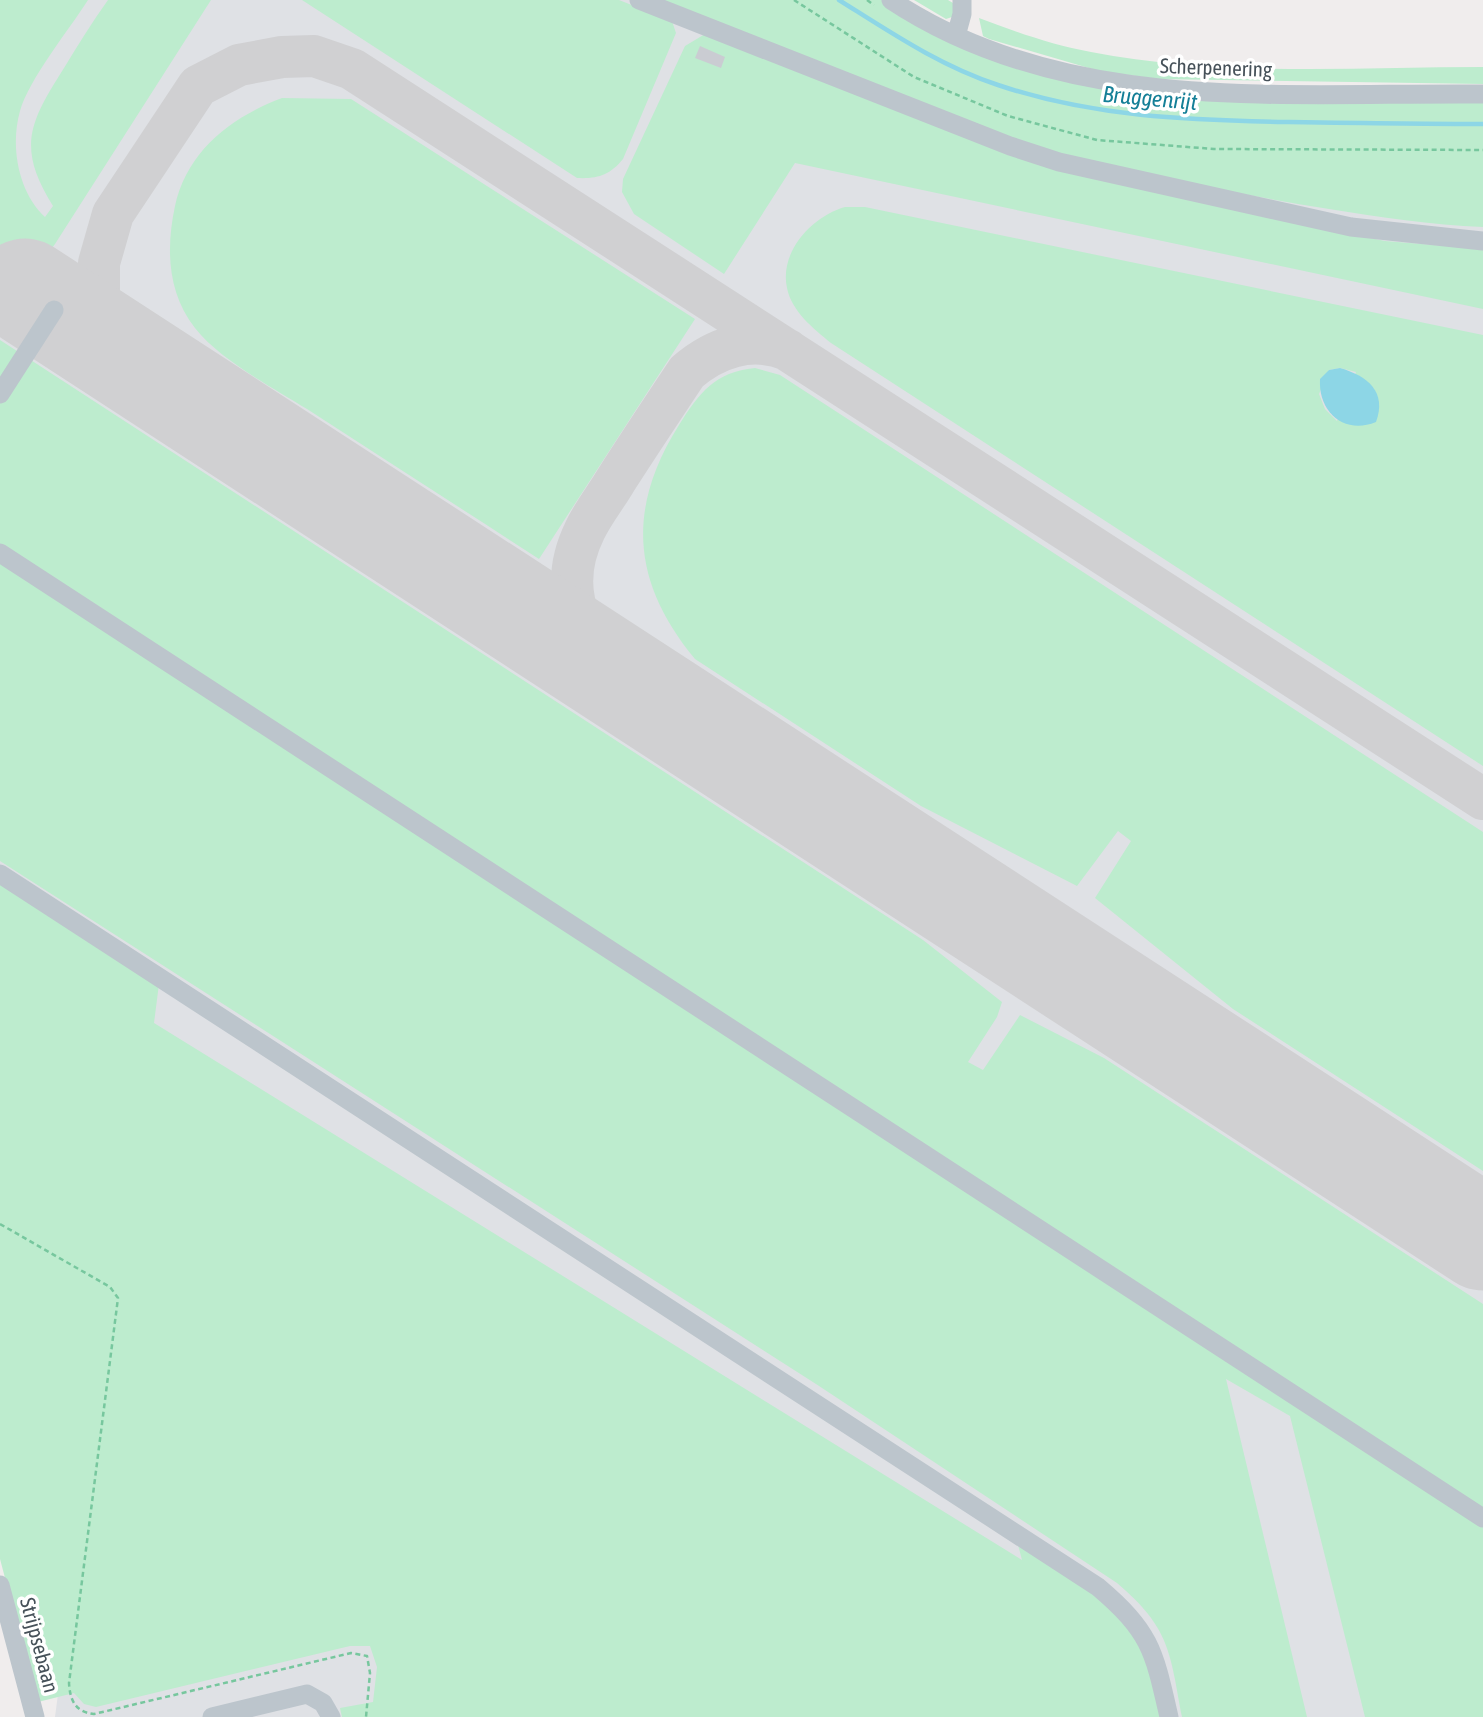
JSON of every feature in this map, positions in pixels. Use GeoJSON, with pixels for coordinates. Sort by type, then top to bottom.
{"type":"FeatureCollection","features":[{"type":"Feature","properties":{"kind":"street"},"geometry":{"type":"LineString","coordinates":[[639,0],[1010,146],[1059,162],[1350,228],[1483,241]]}},
{"type":"Feature","properties":{"kind":"street","name":"Scherpenering"},"geometry":{"type":"LineString","coordinates":[[891,0],[956,36],[1036,67],[1143,88],[1483,94]]}},
{"type":"Feature","properties":{"kind":"street"},"geometry":{"type":"LineString","coordinates":[[956,36],[962,14],[962,0]]}},
{"type":"Feature","properties":{"kind":"street"},"geometry":{"type":"LineString","coordinates":[[0,394],[54,310]]}},
{"type":"Feature","properties":{"kind":"street"},"geometry":{"type":"LineString","coordinates":[[0,552],[1483,1518]]}},
{"type":"Feature","properties":{"kind":"street"},"geometry":{"type":"LineString","coordinates":[[0,874],[1098,1587],[1129,1613],[1148,1642],[1169,1717]]}},
{"type":"Feature","properties":{"kind":"street","name":"Strijpsebaan"},"geometry":{"type":"LineString","coordinates":[[0,1585],[35,1717]]}},
{"type":"Feature","properties":{"kind":"street"},"geometry":{"type":"LineString","coordinates":[[212,1717],[307,1694],[323,1703],[331,1717]]}},
{"type":"Feature","properties":{"kind":"path"},"geometry":{"type":"LineString","coordinates":[[794,0],[914,77],[1008,116],[1097,140],[1214,149],[1483,150]]}},
{"type":"Feature","properties":{"kind":"path"},"geometry":{"type":"LineString","coordinates":[[0,1224],[110,1287],[118,1298],[69,1683],[70,1697],[77,1708],[94,1714],[351,1653],[367,1656],[370,1673],[366,1717]]}},
{"type":"Feature","properties":{"kind":"shaded area"},"geometry":{"type":"Polygon","coordinates":[[[0,0],[812,0],[904,61],[1483,140],[1483,1717],[55,1717],[111,1293],[0,1231],[0,0]]]}},
{"type":"Feature","properties":{"kind":"green space"},"geometry":{"type":"Polygon","coordinates":[[[0,0],[88,0],[32,84],[17,125],[16,153],[23,182],[28,195],[45,217],[53,206],[34,167],[31,151],[36,120],[52,87],[108,0],[211,0],[55,244],[52,248],[47,244],[0,315],[0,0]]]}},
{"type":"Feature","properties":{"kind":"green space"},"geometry":{"type":"Polygon","coordinates":[[[302,0],[619,0],[672,21],[676,33],[623,159],[603,175],[577,178],[302,0]]]}},
{"type":"Feature","properties":{"kind":"green space"},"geometry":{"type":"Polygon","coordinates":[[[663,0],[885,0],[1044,73],[1483,101],[1483,227],[1386,218],[1329,209],[1174,180],[1058,153],[1020,142],[663,0]]]}},
{"type":"Feature","properties":{"kind":"green space"},"geometry":{"type":"Polygon","coordinates":[[[914,0],[948,0],[958,6],[955,16],[946,19],[914,0]]]}},
{"type":"Feature","properties":{"kind":"green space"},"geometry":{"type":"Polygon","coordinates":[[[979,18],[1062,46],[1139,60],[1286,69],[1483,67],[1483,84],[1158,79],[1099,71],[989,39],[983,36],[979,18]]]}},
{"type":"Feature","properties":{"kind":"green space"},"geometry":{"type":"Polygon","coordinates":[[[705,34],[961,136],[1315,227],[1385,241],[1483,249],[1483,309],[795,163],[724,274],[634,214],[622,192],[623,179],[685,46],[705,34]]]}},
{"type":"Feature","properties":{"kind":"green space"},"geometry":{"type":"Polygon","coordinates":[[[282,98],[351,99],[695,319],[539,559],[232,362],[206,340],[186,314],[174,285],[170,254],[172,222],[181,186],[201,153],[214,139],[245,115],[282,98]]]}},
{"type":"Feature","properties":{"kind":"green space"},"geometry":{"type":"Polygon","coordinates":[[[845,207],[865,207],[1483,335],[1483,766],[831,343],[804,319],[793,305],[787,288],[786,274],[793,248],[801,237],[821,218],[845,207]],[[1340,368],[1329,370],[1319,394],[1325,409],[1337,421],[1356,372],[1340,368]]]}},
{"type":"Feature","properties":{"kind":"green space"},"geometry":{"type":"Polygon","coordinates":[[[0,340],[923,940],[1002,1002],[997,1017],[968,1062],[983,1070],[1020,1015],[1104,1058],[1483,1304],[1483,1717],[1365,1717],[1290,1416],[1226,1379],[1307,1717],[1182,1717],[1165,1642],[1148,1614],[1117,1583],[816,1384],[0,861],[0,340]]]}},
{"type":"Feature","properties":{"kind":"green space"},"geometry":{"type":"Polygon","coordinates":[[[755,368],[780,375],[1483,832],[1483,1171],[1233,1009],[1095,898],[1131,841],[1118,831],[1077,886],[921,806],[695,659],[674,631],[658,602],[648,574],[644,516],[650,486],[679,425],[701,394],[729,374],[755,368]]]}},
{"type":"Feature","properties":{"kind":"green space"},"geometry":{"type":"Polygon","coordinates":[[[0,884],[159,984],[154,1023],[1022,1560],[1016,1537],[1137,1625],[1165,1717],[342,1717],[340,1708],[373,1702],[377,1667],[370,1646],[350,1646],[96,1707],[84,1704],[74,1693],[38,1702],[0,1559],[0,884]]]}},
{"type":"Feature","properties":{"kind":"water"},"geometry":{"type":"Polygon","coordinates":[[[1340,368],[1359,376],[1373,387],[1379,402],[1376,422],[1364,425],[1344,423],[1328,411],[1323,401],[1320,379],[1329,370],[1340,368]]]}},
{"type":"Feature","properties":{"kind":"building"},"geometry":{"type":"Polygon","coordinates":[[[700,46],[725,57],[721,68],[695,58],[700,46]]]}},
{"type":"Feature","properties":{"kind":"waterway","name":"Bruggenrijt"},"geometry":{"type":"LineString","coordinates":[[839,0],[956,68],[998,85],[1069,104],[1140,115],[1213,120],[1483,124]]}},
{"type":"Feature","properties":{"kind":"taxiway"},"geometry":{"type":"LineString","coordinates":[[148,371],[118,339],[99,306],[99,263],[113,214],[198,86],[239,65],[282,57],[314,56],[352,69],[1483,799]]}},
{"type":"Feature","properties":{"kind":"taxiway"},"geometry":{"type":"LineString","coordinates":[[641,691],[606,658],[591,640],[581,621],[574,600],[572,578],[576,555],[585,530],[687,372],[709,356],[734,346],[761,344],[788,350]]}},
{"type":"Feature","properties":{"kind":"runway"},"geometry":{"type":"LineString","coordinates":[[25,291],[1483,1238]]}}]}
